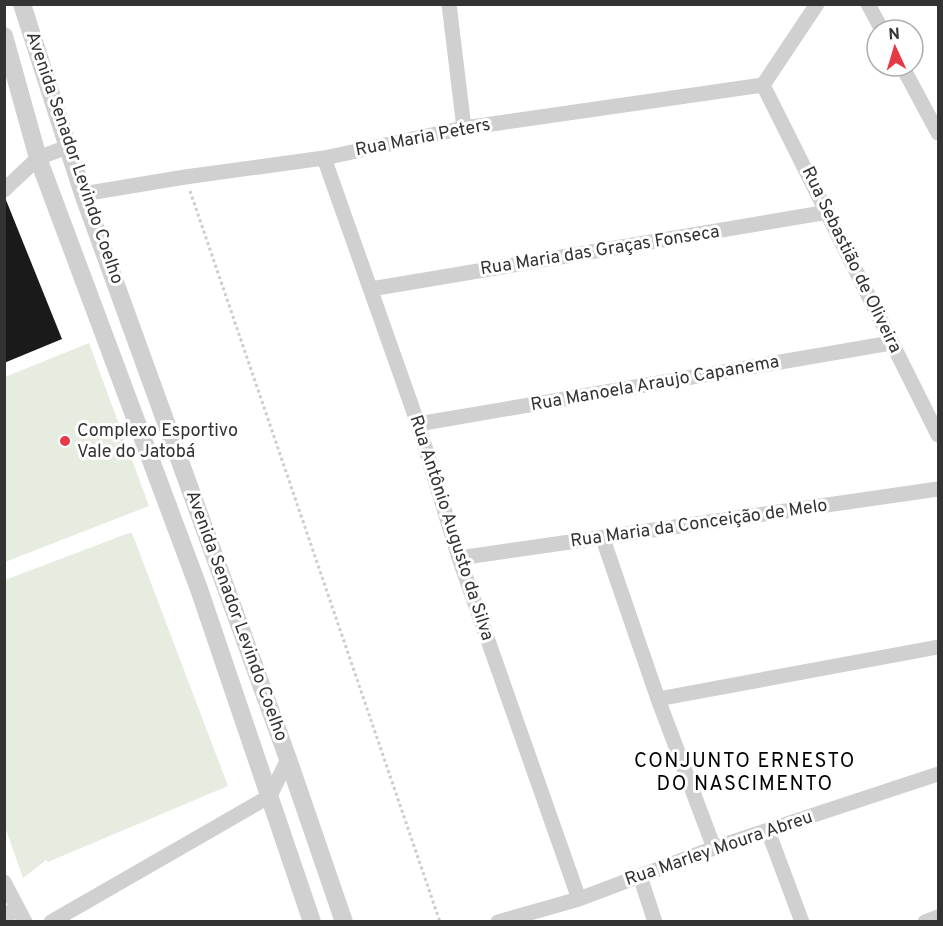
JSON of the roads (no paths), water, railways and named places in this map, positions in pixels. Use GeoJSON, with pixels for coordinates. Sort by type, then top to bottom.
{"type":"FeatureCollection","features":[{"type":"Feature","properties":{"kind":"street"},"geometry":{"type":"LineString","coordinates":[[449,4],[464,128]]}},
{"type":"Feature","properties":{"kind":"street"},"geometry":{"type":"LineString","coordinates":[[763,85],[817,4]]}},
{"type":"Feature","properties":{"kind":"street"},"geometry":{"type":"LineString","coordinates":[[868,4],[876,18]]}},
{"type":"Feature","properties":{"kind":"street","name":"Avenida Senador Levindo Coelho"},"geometry":{"type":"LineString","coordinates":[[26,5],[83,194],[288,759],[344,921]]}},
{"type":"Feature","properties":{"kind":"street","name":"Avenida Senador Levindo Coelho"},"geometry":{"type":"LineString","coordinates":[[4,36],[39,158],[199,589],[312,921]]}},
{"type":"Feature","properties":{"kind":"street"},"geometry":{"type":"LineString","coordinates":[[909,78],[939,133]]}},
{"type":"Feature","properties":{"kind":"street","name":"Rua Maria Peters"},"geometry":{"type":"LineString","coordinates":[[83,194],[324,158],[464,128],[763,85]]}},
{"type":"Feature","properties":{"kind":"street","name":"Rua Sebastião de Oliveira"},"geometry":{"type":"LineString","coordinates":[[763,85],[939,435]]}},
{"type":"Feature","properties":{"kind":"street"},"geometry":{"type":"LineString","coordinates":[[4,190],[39,158],[67,147]]}},
{"type":"Feature","properties":{"kind":"street","name":"Rua Antônio Augusto da Silva"},"geometry":{"type":"LineString","coordinates":[[324,158],[418,424],[459,558],[579,899]]}},
{"type":"Feature","properties":{"kind":"street","name":"Rua Maria das Graças Fonseca"},"geometry":{"type":"LineString","coordinates":[[371,289],[828,212]]}},
{"type":"Feature","properties":{"kind":"street"},"geometry":{"type":"LineString","coordinates":[[96,313],[122,302]]}},
{"type":"Feature","properties":{"kind":"street","name":"Rua Manoela Araujo Capanema"},"geometry":{"type":"LineString","coordinates":[[418,424],[891,343]]}},
{"type":"Feature","properties":{"kind":"street","name":"Rua Maria da Conceição de Melo"},"geometry":{"type":"LineString","coordinates":[[459,558],[939,489]]}},
{"type":"Feature","properties":{"kind":"street"},"geometry":{"type":"LineString","coordinates":[[603,539],[658,699],[714,848]]}},
{"type":"Feature","properties":{"kind":"street"},"geometry":{"type":"LineString","coordinates":[[658,699],[939,647]]}},
{"type":"Feature","properties":{"kind":"street"},"geometry":{"type":"LineString","coordinates":[[51,921],[270,796],[288,759]]}},
{"type":"Feature","properties":{"kind":"street","name":"Rua Marley Moura Abreu"},"geometry":{"type":"LineString","coordinates":[[499,921],[579,899],[714,848],[939,774]]}},
{"type":"Feature","properties":{"kind":"street"},"geometry":{"type":"LineString","coordinates":[[768,831],[802,921]]}},
{"type":"Feature","properties":{"kind":"street"},"geometry":{"type":"LineString","coordinates":[[640,876],[655,921]]}},
{"type":"Feature","properties":{"kind":"street"},"geometry":{"type":"LineString","coordinates":[[4,882],[25,921]]}},
{"type":"Feature","properties":{"kind":"street"},"geometry":{"type":"LineString","coordinates":[[4,920],[16,906]]}},
{"type":"Feature","properties":{"kind":"street"},"geometry":{"type":"LineString","coordinates":[[925,921],[939,917]]}},
{"type":"Feature","properties":{"kind":"place","name":"Complexo Esportivo Vale do Jatobá"},"geometry":{"type":"Point","coordinates":[65,441]}},
{"type":"Feature","properties":{"kind":"district","name":"CONJUNTO ERNESTO DO NASCIMENTO"},"geometry":{"type":"Point","coordinates":[745,774]}}]}
